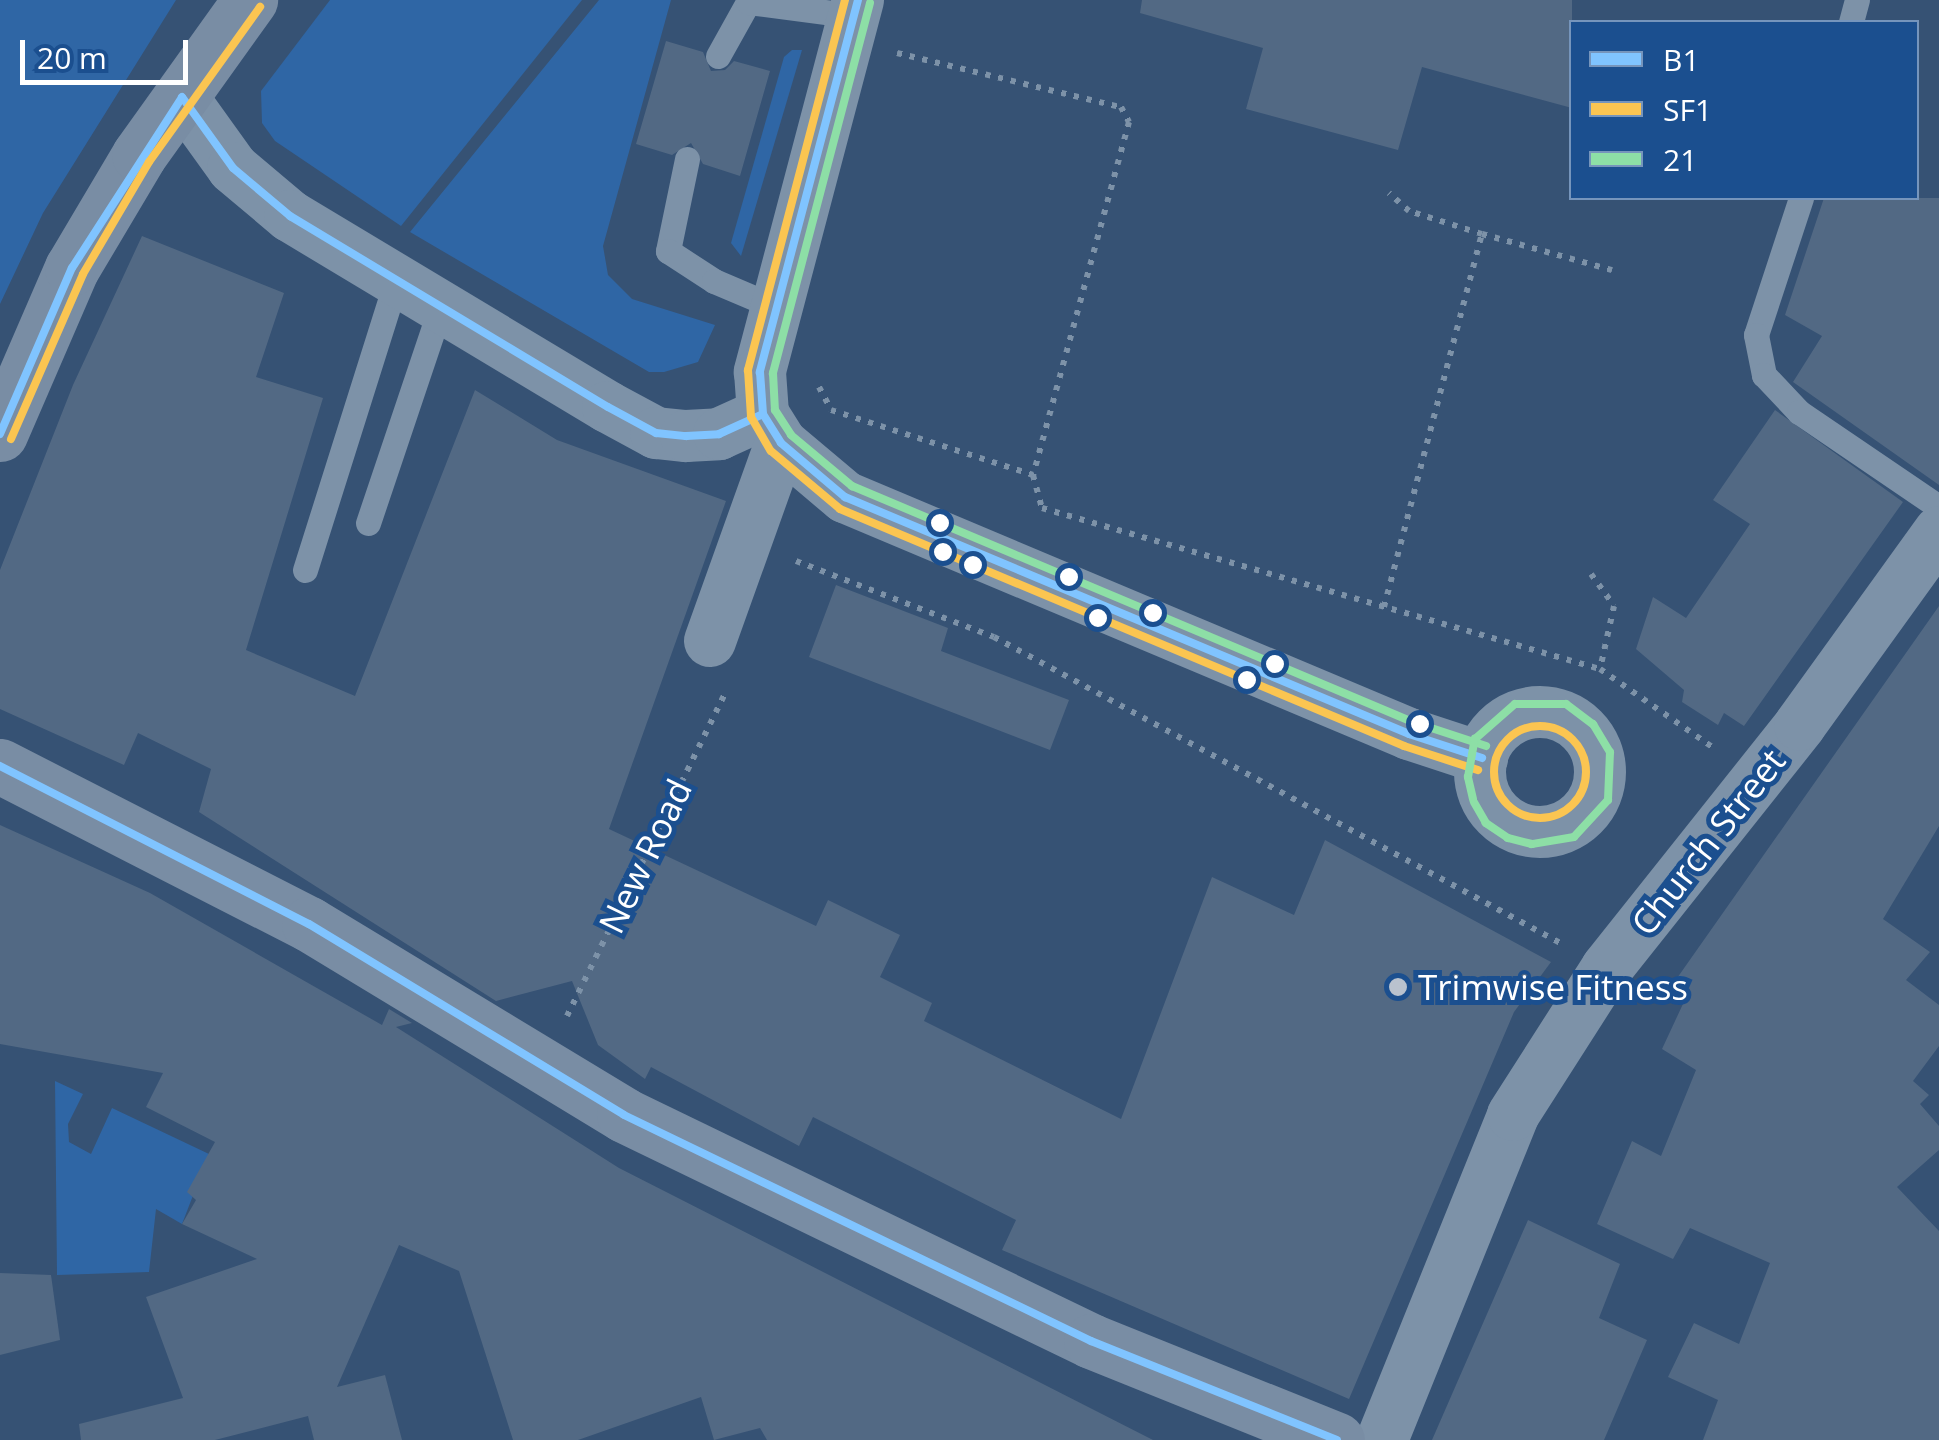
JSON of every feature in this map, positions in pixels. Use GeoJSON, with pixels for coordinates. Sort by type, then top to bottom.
{"type":"FeatureCollection","features":[{"type":"Feature","properties":{"kind":"street"},"geometry":{"type":"LineString","coordinates":[[0,434],[72,268],[182,96],[250,0]]}},
{"type":"Feature","properties":{"kind":"street"},"geometry":{"type":"LineString","coordinates":[[710,641],[749,543],[772,428],[760,372],[773,306],[867,22]]}},
{"type":"Feature","properties":{"kind":"street"},"geometry":{"type":"LineString","coordinates":[[182,96],[207,138],[256,190],[440,309],[656,433],[719,434],[772,428],[845,497],[1409,734],[1482,758]]}},
{"type":"Feature","properties":{"kind":"street","name":"Church Street"},"geometry":{"type":"LineString","coordinates":[[1382,1440],[1512,1115],[1607,968],[1758,780],[1939,532]]}},
{"type":"Feature","properties":{"kind":"street"},"geometry":{"type":"LineString","coordinates":[[0,766],[309,924],[624,1115],[1091,1341],[1337,1440]]}},
{"type":"Feature","properties":{"kind":"lane"},"geometry":{"type":"LineString","coordinates":[[718,56],[748,2],[867,22]]}},
{"type":"Feature","properties":{"kind":"lane"},"geometry":{"type":"LineString","coordinates":[[687,159],[668,250],[714,281],[773,306]]}},
{"type":"Feature","properties":{"kind":"lane"},"geometry":{"type":"LineString","coordinates":[[1799,200],[1756,335],[1764,374],[1799,412],[1939,507]]}},
{"type":"Feature","properties":{"kind":"lane"},"geometry":{"type":"LineString","coordinates":[[305,570],[396,282]]}},
{"type":"Feature","properties":{"kind":"lane"},"geometry":{"type":"LineString","coordinates":[[368,522],[440,309]]}},
{"type":"Feature","properties":{"kind":"path"},"geometry":{"type":"LineString","coordinates":[[867,22],[1121,107],[1129,122],[1033,475],[1042,508],[1600,669],[1758,780]]}},
{"type":"Feature","properties":{"kind":"path"},"geometry":{"type":"LineString","coordinates":[[1388,193],[1409,211],[1612,270]]}},
{"type":"Feature","properties":{"kind":"path"},"geometry":{"type":"LineString","coordinates":[[1384,607],[1482,234]]}},
{"type":"Feature","properties":{"kind":"path"},"geometry":{"type":"LineString","coordinates":[[831,410],[1033,475]]}},
{"type":"Feature","properties":{"kind":"path"},"geometry":{"type":"LineString","coordinates":[[749,543],[994,637],[1607,968]]}},
{"type":"Feature","properties":{"kind":"path"},"geometry":{"type":"LineString","coordinates":[[1591,574],[1614,606],[1600,669]]}},
{"type":"Feature","properties":{"kind":"path","name":"New Road"},"geometry":{"type":"LineString","coordinates":[[570,1010],[720,702]]}},
{"type":"Feature","properties":{"kind":"shaded area"},"geometry":{"type":"Polygon","coordinates":[[[0,0],[176,0],[43,213],[0,304],[0,0]]]}},
{"type":"Feature","properties":{"kind":"shaded area"},"geometry":{"type":"Polygon","coordinates":[[[330,0],[582,0],[401,226],[275,141],[262,123],[261,91],[330,0]]]}},
{"type":"Feature","properties":{"kind":"shaded area"},"geometry":{"type":"Polygon","coordinates":[[[599,0],[671,0],[603,246],[608,275],[632,299],[715,325],[698,362],[664,372],[649,372],[410,232],[599,0]]]}},
{"type":"Feature","properties":{"kind":"shaded area"},"geometry":{"type":"Polygon","coordinates":[[[792,50],[802,50],[741,256],[731,243],[784,57],[792,50]]]}},
{"type":"Feature","properties":{"kind":"shaded area"},"geometry":{"type":"Polygon","coordinates":[[[55,1081],[83,1094],[68,1124],[69,1142],[91,1154],[112,1108],[209,1154],[182,1224],[156,1209],[149,1272],[57,1275],[55,1081]]]}},
{"type":"Feature","properties":{"kind":"building"},"geometry":{"type":"Polygon","coordinates":[[[1142,0],[1572,0],[1569,107],[1422,67],[1398,150],[1246,109],[1263,48],[1140,13],[1142,0]]]}},
{"type":"Feature","properties":{"kind":"building"},"geometry":{"type":"Polygon","coordinates":[[[666,41],[703,52],[711,71],[725,70],[734,61],[770,71],[740,176],[703,164],[691,143],[672,155],[636,144],[666,41]]]}},
{"type":"Feature","properties":{"kind":"building"},"geometry":{"type":"Polygon","coordinates":[[[1939,198],[1939,485],[1793,382],[1822,336],[1785,315],[1823,200],[1939,198]]]}},
{"type":"Feature","properties":{"kind":"building"},"geometry":{"type":"Polygon","coordinates":[[[142,236],[284,293],[256,377],[323,398],[246,650],[355,696],[475,390],[557,440],[726,501],[609,829],[816,926],[828,900],[900,935],[880,977],[932,1003],[924,1021],[1121,1119],[1212,877],[1294,915],[1325,840],[1551,962],[1514,1012],[1349,1399],[1002,1250],[1016,1220],[813,1117],[799,1146],[651,1067],[645,1079],[598,1045],[572,981],[496,1001],[199,812],[211,769],[138,733],[124,765],[0,709],[0,570],[73,385],[142,236]]]}},
{"type":"Feature","properties":{"kind":"building"},"geometry":{"type":"Polygon","coordinates":[[[1775,410],[1903,502],[1744,726],[1724,713],[1718,725],[1682,702],[1684,690],[1636,649],[1653,597],[1686,618],[1750,524],[1713,500],[1775,410]]]}},
{"type":"Feature","properties":{"kind":"building"},"geometry":{"type":"Polygon","coordinates":[[[836,585],[948,628],[941,651],[1069,700],[1050,750],[809,657],[836,585]]]}},
{"type":"Feature","properties":{"kind":"building"},"geometry":{"type":"Polygon","coordinates":[[[1939,606],[1939,826],[1883,919],[1930,952],[1906,980],[1939,1005],[1939,1046],[1913,1081],[1929,1095],[1920,1104],[1939,1126],[1939,1150],[1897,1187],[1939,1231],[1939,1440],[1703,1440],[1718,1400],[1668,1377],[1694,1323],[1739,1344],[1770,1263],[1690,1228],[1673,1259],[1597,1224],[1632,1141],[1661,1156],[1696,1070],[1662,1049],[1689,991],[1675,981],[1939,606]]]}},
{"type":"Feature","properties":{"kind":"building"},"geometry":{"type":"Polygon","coordinates":[[[0,825],[150,893],[382,1025],[389,1009],[412,1023],[396,1027],[619,1168],[1153,1440],[767,1440],[760,1428],[714,1440],[701,1397],[578,1440],[513,1440],[459,1271],[399,1245],[337,1387],[385,1375],[402,1440],[314,1440],[308,1416],[215,1440],[81,1440],[79,1424],[183,1398],[146,1297],[257,1259],[182,1224],[196,1200],[187,1192],[215,1142],[146,1107],[163,1073],[0,1044],[0,825]]]}},
{"type":"Feature","properties":{"kind":"building"},"geometry":{"type":"Polygon","coordinates":[[[1528,1220],[1620,1264],[1599,1318],[1647,1340],[1604,1440],[1432,1440],[1528,1220]]]}},
{"type":"Feature","properties":{"kind":"building"},"geometry":{"type":"Polygon","coordinates":[[[0,1273],[51,1275],[60,1340],[0,1355],[0,1273]]]}},
{"type":"Feature","properties":{"kind":"transit line","name":"SF1"},"geometry":{"type":"LineString","coordinates":[[845,0],[748,370],[751,417],[771,451],[840,509],[1404,746],[1478,770]]}},
{"type":"Feature","properties":{"kind":"transit line","name":"B1"},"geometry":{"type":"LineString","coordinates":[[858,0],[760,372],[763,414],[781,443],[845,497],[1409,734],[1482,758]]}},
{"type":"Feature","properties":{"kind":"transit line","name":"21"},"geometry":{"type":"LineString","coordinates":[[870,3],[773,373],[775,410],[791,435],[852,486],[1413,722],[1486,746]]}},
{"type":"Feature","properties":{"kind":"transit line","name":"SF1"},"geometry":{"type":"LineString","coordinates":[[11,439],[83,274],[149,162],[260,7]]}},
{"type":"Feature","properties":{"kind":"transit line","name":"B1"},"geometry":{"type":"LineString","coordinates":[[0,434],[72,268],[182,97],[233,168],[290,216],[608,407],[656,433],[686,436],[719,434],[763,414]]}},
{"type":"Feature","properties":{"kind":"transit line","name":"21"},"geometry":{"type":"LineString","coordinates":[[1473,799],[1468,777],[1475,739],[1515,704],[1566,704],[1593,724],[1610,752],[1608,800],[1574,837],[1532,844],[1508,838],[1486,823],[1474,802]]}},
{"type":"Feature","properties":{"kind":"transit line","name":"SF1"},"geometry":{"type":"LineString","coordinates":[[1540,726],[1557,730],[1572,740],[1582,755],[1586,772],[1582,789],[1572,804],[1557,814],[1540,818],[1523,814],[1508,804],[1498,789],[1494,772],[1498,755],[1508,740],[1523,730],[1540,726]]}},
{"type":"Feature","properties":{"kind":"transit line","name":"B1"},"geometry":{"type":"LineString","coordinates":[[0,766],[309,924],[624,1115],[1091,1341],[1337,1440]]}},
{"type":"Feature","properties":{"kind":"place","name":"Trimwise Fitness"},"geometry":{"type":"Point","coordinates":[1398,987]}}]}
